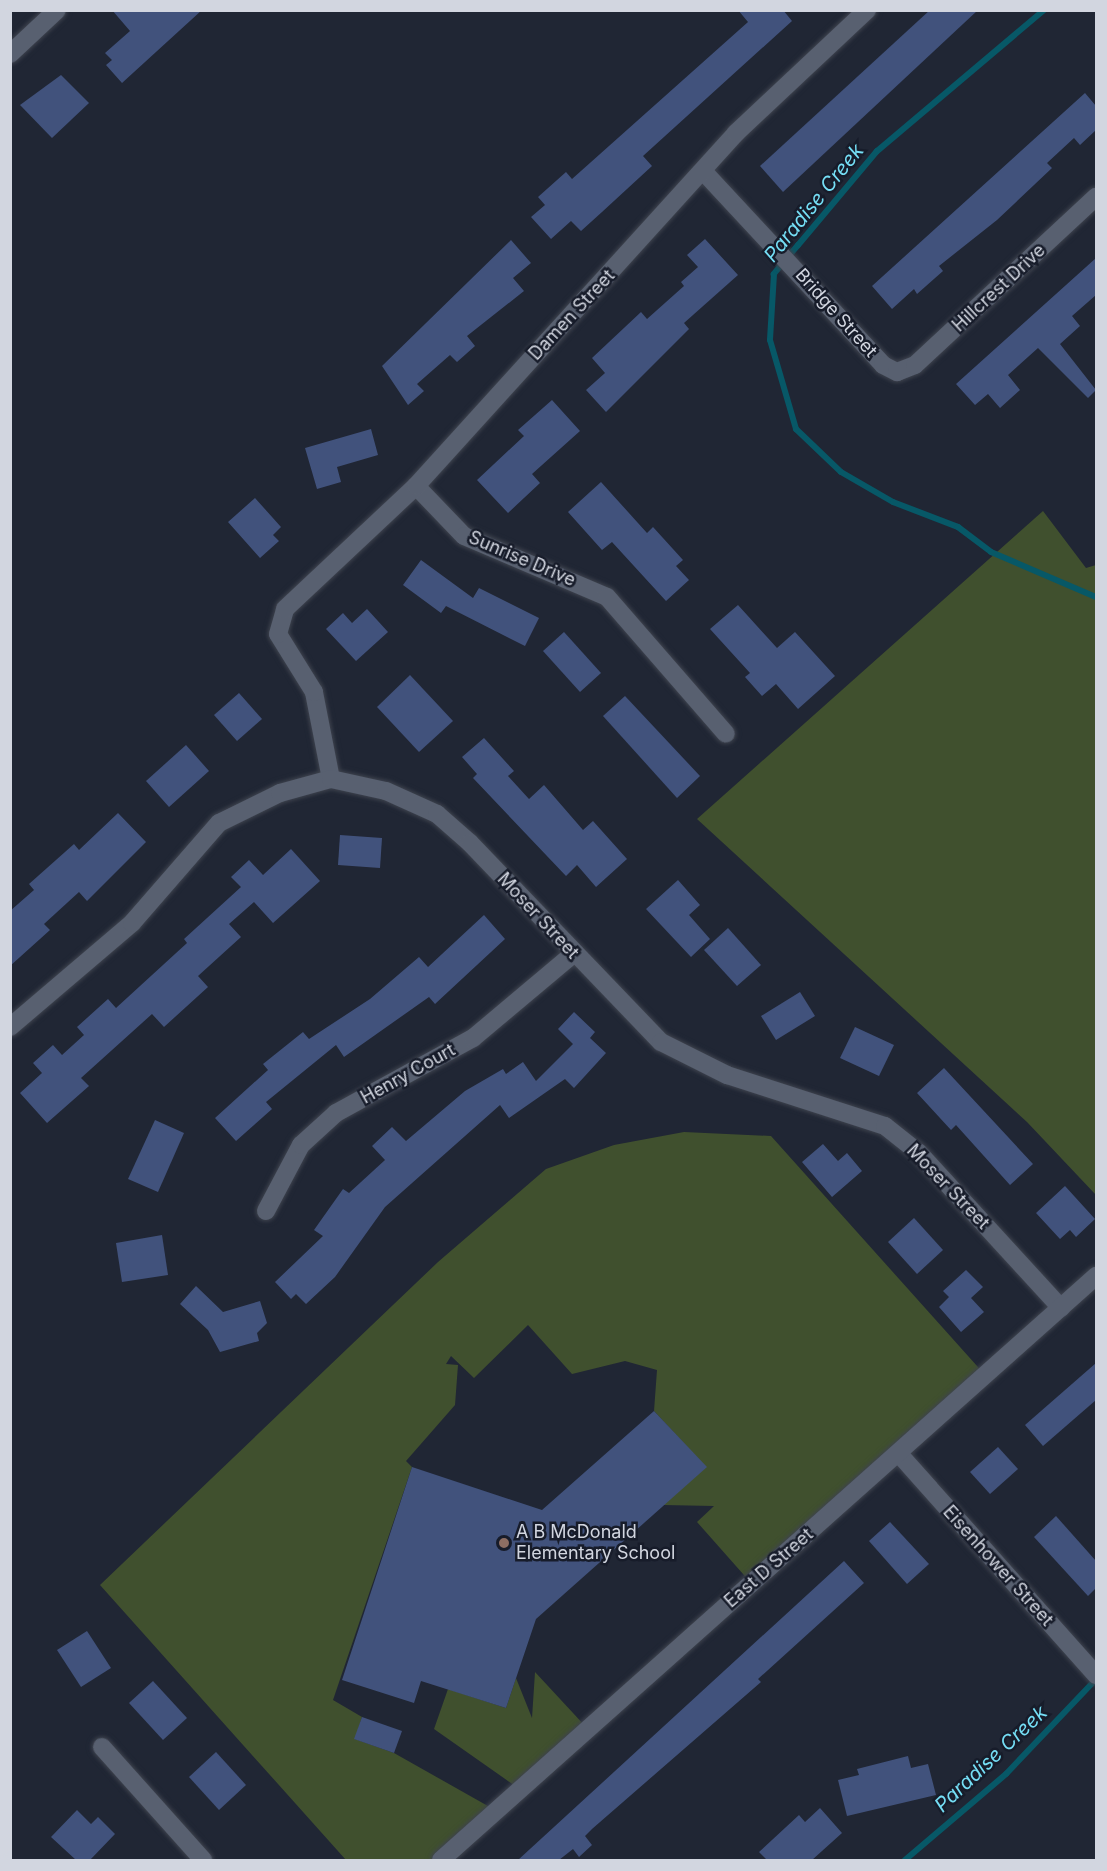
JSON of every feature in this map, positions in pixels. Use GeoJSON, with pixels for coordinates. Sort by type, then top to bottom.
{"type":"FeatureCollection","features":[{"type":"Feature","properties":{"kind":"street"},"geometry":{"type":"LineString","coordinates":[[10,54],[57,10]]}},
{"type":"Feature","properties":{"kind":"street","name":"Damen Street"},"geometry":{"type":"LineString","coordinates":[[331,779],[322,716],[278,634],[278,622],[416,486],[735,133],[867,10]]}},
{"type":"Feature","properties":{"kind":"street","name":"Bridge Street"},"geometry":{"type":"LineString","coordinates":[[703,171],[774,244],[883,364],[897,372]]}},
{"type":"Feature","properties":{"kind":"street","name":"Hillcrest Drive"},"geometry":{"type":"LineString","coordinates":[[897,372],[915,365],[1096,198]]}},
{"type":"Feature","properties":{"kind":"street","name":"Sunrise Drive"},"geometry":{"type":"LineString","coordinates":[[416,486],[464,536],[607,597],[726,734]]}},
{"type":"Feature","properties":{"kind":"street","name":"Moser Street"},"geometry":{"type":"LineString","coordinates":[[10,1027],[132,923],[219,823],[280,793],[331,779],[386,791],[437,814],[661,1042],[689,1059],[885,1126],[919,1153],[1061,1308]]}},
{"type":"Feature","properties":{"kind":"street","name":"Henry Court"},"geometry":{"type":"LineString","coordinates":[[266,1211],[301,1145],[336,1113],[472,1038],[573,954]]}},
{"type":"Feature","properties":{"kind":"street","name":"East D Street"},"geometry":{"type":"LineString","coordinates":[[441,1860],[900,1455],[1096,1276]]}},
{"type":"Feature","properties":{"kind":"street","name":"Eisenhower Street"},"geometry":{"type":"LineString","coordinates":[[900,1455],[1096,1675]]}},
{"type":"Feature","properties":{"kind":"street"},"geometry":{"type":"LineString","coordinates":[[102,1747],[203,1860]]}},
{"type":"Feature","properties":{"kind":"green space"},"geometry":{"type":"Polygon","coordinates":[[[1043,511],[1086,568],[1096,565],[1096,1195],[1027,1122],[697,819],[1043,511]]]}},
{"type":"Feature","properties":{"kind":"green space"},"geometry":{"type":"Polygon","coordinates":[[[684,1132],[771,1136],[986,1376],[751,1583],[697,1522],[714,1506],[663,1505],[706,1467],[654,1411],[657,1370],[625,1361],[572,1374],[528,1325],[474,1378],[451,1356],[446,1364],[458,1365],[455,1405],[406,1461],[412,1467],[333,1700],[362,1717],[355,1739],[394,1753],[495,1810],[441,1860],[346,1860],[100,1585],[438,1262],[546,1169],[614,1145],[684,1132]]]}},
{"type":"Feature","properties":{"kind":"green space"},"geometry":{"type":"Polygon","coordinates":[[[535,1672],[586,1727],[518,1788],[434,1729],[448,1689],[506,1708],[516,1678],[532,1718],[535,1672]]]}},
{"type":"Feature","properties":{"kind":"building"},"geometry":{"type":"Polygon","coordinates":[[[112,10],[202,10],[122,83],[106,65],[112,60],[105,53],[130,31],[112,10]]]}},
{"type":"Feature","properties":{"kind":"building"},"geometry":{"type":"Polygon","coordinates":[[[738,10],[783,10],[792,21],[643,156],[652,166],[581,231],[571,221],[551,239],[531,217],[545,205],[538,197],[566,172],[572,179],[748,22],[738,10]]]}},
{"type":"Feature","properties":{"kind":"building"},"geometry":{"type":"Polygon","coordinates":[[[930,10],[978,10],[783,192],[760,166],[930,10]]]}},
{"type":"Feature","properties":{"kind":"building"},"geometry":{"type":"Polygon","coordinates":[[[61,75],[89,103],[52,138],[20,105],[61,75]]]}},
{"type":"Feature","properties":{"kind":"building"},"geometry":{"type":"Polygon","coordinates":[[[1085,93],[1096,106],[1096,130],[1080,145],[1074,138],[1047,163],[1052,168],[997,220],[939,266],[943,271],[917,294],[914,289],[892,309],[872,286],[1085,93]]]}},
{"type":"Feature","properties":{"kind":"building"},"geometry":{"type":"Polygon","coordinates":[[[705,239],[738,275],[684,323],[689,329],[606,412],[586,390],[605,373],[592,358],[641,312],[647,319],[684,286],[681,282],[698,267],[687,255],[705,239]]]}},
{"type":"Feature","properties":{"kind":"building"},"geometry":{"type":"Polygon","coordinates":[[[511,240],[531,263],[513,278],[524,291],[467,336],[475,346],[457,362],[450,355],[417,384],[424,391],[408,405],[382,366],[511,240]]]}},
{"type":"Feature","properties":{"kind":"building"},"geometry":{"type":"Polygon","coordinates":[[[1096,258],[1096,295],[1072,316],[1080,326],[1060,344],[1096,390],[1088,398],[1038,348],[1008,375],[1020,390],[1000,408],[988,394],[975,405],[956,384],[1096,258]]]}},
{"type":"Feature","properties":{"kind":"building"},"geometry":{"type":"Polygon","coordinates":[[[552,400],[580,431],[532,474],[540,483],[508,513],[477,480],[524,436],[518,430],[552,400]]]}},
{"type":"Feature","properties":{"kind":"building"},"geometry":{"type":"Polygon","coordinates":[[[371,429],[378,455],[337,467],[341,482],[317,489],[305,448],[371,429]]]}},
{"type":"Feature","properties":{"kind":"building"},"geometry":{"type":"Polygon","coordinates":[[[601,482],[647,533],[653,527],[683,560],[676,566],[689,580],[666,601],[612,542],[602,550],[568,512],[601,482]]]}},
{"type":"Feature","properties":{"kind":"building"},"geometry":{"type":"Polygon","coordinates":[[[255,498],[281,527],[273,535],[279,541],[260,558],[228,522],[255,498]]]}},
{"type":"Feature","properties":{"kind":"building"},"geometry":{"type":"Polygon","coordinates":[[[421,560],[473,598],[479,588],[539,618],[525,646],[446,606],[441,613],[403,585],[421,560]]]}},
{"type":"Feature","properties":{"kind":"building"},"geometry":{"type":"Polygon","coordinates":[[[738,605],[777,648],[795,632],[835,676],[798,709],[776,684],[762,696],[745,677],[750,673],[710,629],[738,605]]]}},
{"type":"Feature","properties":{"kind":"building"},"geometry":{"type":"Polygon","coordinates":[[[367,609],[388,632],[356,661],[326,629],[343,613],[352,623],[367,609]]]}},
{"type":"Feature","properties":{"kind":"building"},"geometry":{"type":"Polygon","coordinates":[[[564,632],[601,673],[580,692],[543,651],[564,632]]]}},
{"type":"Feature","properties":{"kind":"building"},"geometry":{"type":"Polygon","coordinates":[[[410,675],[453,721],[419,752],[377,707],[410,675]]]}},
{"type":"Feature","properties":{"kind":"building"},"geometry":{"type":"Polygon","coordinates":[[[239,693],[262,719],[237,741],[214,715],[239,693]]]}},
{"type":"Feature","properties":{"kind":"building"},"geometry":{"type":"Polygon","coordinates":[[[625,696],[700,776],[677,798],[603,716],[625,696]]]}},
{"type":"Feature","properties":{"kind":"building"},"geometry":{"type":"Polygon","coordinates":[[[484,738],[514,771],[508,776],[529,799],[544,785],[583,830],[593,821],[627,859],[596,887],[577,865],[566,876],[473,778],[477,774],[462,757],[484,738]]]}},
{"type":"Feature","properties":{"kind":"building"},"geometry":{"type":"Polygon","coordinates":[[[186,745],[209,771],[169,807],[146,781],[186,745]]]}},
{"type":"Feature","properties":{"kind":"building"},"geometry":{"type":"Polygon","coordinates":[[[118,813],[146,842],[87,901],[79,892],[44,924],[50,930],[10,966],[10,911],[34,890],[29,884],[74,844],[79,850],[118,813]]]}},
{"type":"Feature","properties":{"kind":"building"},"geometry":{"type":"Polygon","coordinates":[[[340,835],[382,838],[380,868],[338,865],[340,835]]]}},
{"type":"Feature","properties":{"kind":"building"},"geometry":{"type":"Polygon","coordinates":[[[291,849],[320,881],[273,923],[254,902],[229,924],[241,937],[198,976],[208,987],[164,1027],[152,1014],[81,1078],[89,1086],[47,1123],[20,1093],[42,1073],[33,1063],[53,1045],[62,1055],[84,1035],[77,1027],[108,999],[116,1008],[187,943],[184,939],[241,887],[231,877],[249,860],[263,875],[291,849]]]}},
{"type":"Feature","properties":{"kind":"building"},"geometry":{"type":"Polygon","coordinates":[[[678,880],[700,905],[689,915],[710,939],[691,957],[646,909],[678,880]]]}},
{"type":"Feature","properties":{"kind":"building"},"geometry":{"type":"Polygon","coordinates":[[[484,915],[505,939],[435,1004],[429,997],[344,1057],[336,1045],[266,1102],[272,1109],[236,1141],[215,1118],[268,1070],[263,1064],[303,1032],[309,1039],[370,999],[419,957],[428,967],[484,915]]]}},
{"type":"Feature","properties":{"kind":"building"},"geometry":{"type":"Polygon","coordinates":[[[728,928],[761,965],[737,986],[704,950],[728,928]]]}},
{"type":"Feature","properties":{"kind":"building"},"geometry":{"type":"Polygon","coordinates":[[[800,992],[815,1016],[776,1040],[761,1016],[800,992]]]}},
{"type":"Feature","properties":{"kind":"building"},"geometry":{"type":"Polygon","coordinates":[[[574,1012],[595,1032],[590,1038],[606,1053],[574,1088],[565,1079],[509,1118],[500,1105],[385,1207],[335,1277],[306,1304],[296,1294],[291,1299],[275,1282],[323,1236],[314,1230],[343,1189],[349,1193],[385,1160],[372,1146],[392,1127],[406,1141],[465,1091],[503,1069],[506,1074],[523,1062],[536,1081],[573,1044],[558,1029],[574,1012]]]}},
{"type":"Feature","properties":{"kind":"building"},"geometry":{"type":"Polygon","coordinates":[[[855,1027],[894,1045],[879,1076],[840,1058],[855,1027]]]}},
{"type":"Feature","properties":{"kind":"building"},"geometry":{"type":"Polygon","coordinates":[[[944,1068],[1033,1164],[1010,1185],[956,1125],[951,1130],[917,1093],[944,1068]]]}},
{"type":"Feature","properties":{"kind":"building"},"geometry":{"type":"Polygon","coordinates":[[[155,1120],[184,1133],[158,1192],[128,1179],[155,1120]]]}},
{"type":"Feature","properties":{"kind":"building"},"geometry":{"type":"Polygon","coordinates":[[[823,1144],[838,1161],[847,1153],[862,1171],[832,1197],[802,1162],[823,1144]]]}},
{"type":"Feature","properties":{"kind":"building"},"geometry":{"type":"Polygon","coordinates":[[[1065,1186],[1095,1219],[1076,1237],[1070,1230],[1060,1239],[1036,1213],[1065,1186]]]}},
{"type":"Feature","properties":{"kind":"building"},"geometry":{"type":"Polygon","coordinates":[[[914,1218],[943,1250],[917,1274],[888,1242],[914,1218]]]}},
{"type":"Feature","properties":{"kind":"building"},"geometry":{"type":"Polygon","coordinates":[[[162,1235],[168,1275],[122,1282],[116,1243],[162,1235]]]}},
{"type":"Feature","properties":{"kind":"building"},"geometry":{"type":"Polygon","coordinates":[[[966,1270],[983,1287],[971,1298],[984,1312],[961,1332],[939,1307],[949,1297],[943,1291],[966,1270]]]}},
{"type":"Feature","properties":{"kind":"building"},"geometry":{"type":"Polygon","coordinates":[[[196,1286],[223,1312],[260,1301],[267,1323],[257,1333],[259,1341],[220,1352],[208,1330],[180,1304],[196,1286]]]}},
{"type":"Feature","properties":{"kind":"building"},"geometry":{"type":"Polygon","coordinates":[[[1096,1363],[1096,1400],[1043,1446],[1025,1425],[1096,1363]]]}},
{"type":"Feature","properties":{"kind":"building","name":"A B McDonald Elementary School"},"geometry":{"type":"Polygon","coordinates":[[[654,1411],[707,1467],[536,1619],[506,1708],[421,1681],[414,1703],[342,1680],[412,1467],[542,1510],[654,1411]]]}},
{"type":"Feature","properties":{"kind":"building"},"geometry":{"type":"Polygon","coordinates":[[[998,1447],[1018,1469],[990,1494],[970,1472],[998,1447]]]}},
{"type":"Feature","properties":{"kind":"building"},"geometry":{"type":"Polygon","coordinates":[[[1056,1516],[1096,1561],[1096,1588],[1088,1596],[1034,1537],[1056,1516]]]}},
{"type":"Feature","properties":{"kind":"building"},"geometry":{"type":"Polygon","coordinates":[[[890,1522],[929,1564],[907,1584],[869,1541],[890,1522]]]}},
{"type":"Feature","properties":{"kind":"building"},"geometry":{"type":"Polygon","coordinates":[[[844,1561],[864,1583],[758,1679],[761,1682],[592,1829],[585,1836],[592,1845],[579,1857],[573,1849],[559,1860],[518,1860],[844,1561]]]}},
{"type":"Feature","properties":{"kind":"building"},"geometry":{"type":"Polygon","coordinates":[[[87,1631],[111,1668],[81,1687],[57,1650],[87,1631]]]}},
{"type":"Feature","properties":{"kind":"building"},"geometry":{"type":"Polygon","coordinates":[[[153,1681],[187,1718],[163,1740],[129,1703],[153,1681]]]}},
{"type":"Feature","properties":{"kind":"building"},"geometry":{"type":"Polygon","coordinates":[[[362,1717],[402,1731],[394,1753],[354,1739],[362,1717]]]}},
{"type":"Feature","properties":{"kind":"building"},"geometry":{"type":"Polygon","coordinates":[[[216,1752],[246,1785],[219,1810],[189,1777],[216,1752]]]}},
{"type":"Feature","properties":{"kind":"building"},"geometry":{"type":"Polygon","coordinates":[[[908,1756],[911,1768],[928,1764],[936,1795],[847,1816],[838,1780],[859,1775],[857,1769],[908,1756]]]}},
{"type":"Feature","properties":{"kind":"building"},"geometry":{"type":"Polygon","coordinates":[[[820,1808],[842,1833],[812,1860],[767,1860],[759,1852],[799,1815],[805,1822],[820,1808]]]}},
{"type":"Feature","properties":{"kind":"building"},"geometry":{"type":"Polygon","coordinates":[[[77,1810],[91,1824],[98,1817],[115,1834],[90,1860],[76,1860],[51,1837],[77,1810]]]}},
{"type":"Feature","properties":{"kind":"waterway","name":"Paradise Creek"},"geometry":{"type":"LineString","coordinates":[[1044,10],[877,151],[798,245],[774,274],[770,340],[796,429],[841,472],[893,502],[958,527],[991,552],[1096,597]]}},
{"type":"Feature","properties":{"kind":"waterway","name":"Paradise Creek"},"geometry":{"type":"LineString","coordinates":[[905,1860],[1006,1774],[1096,1679]]}},
{"type":"Feature","properties":{"kind":"place","name":"A B McDonald Elementary School"},"geometry":{"type":"Point","coordinates":[504,1543]}}]}
